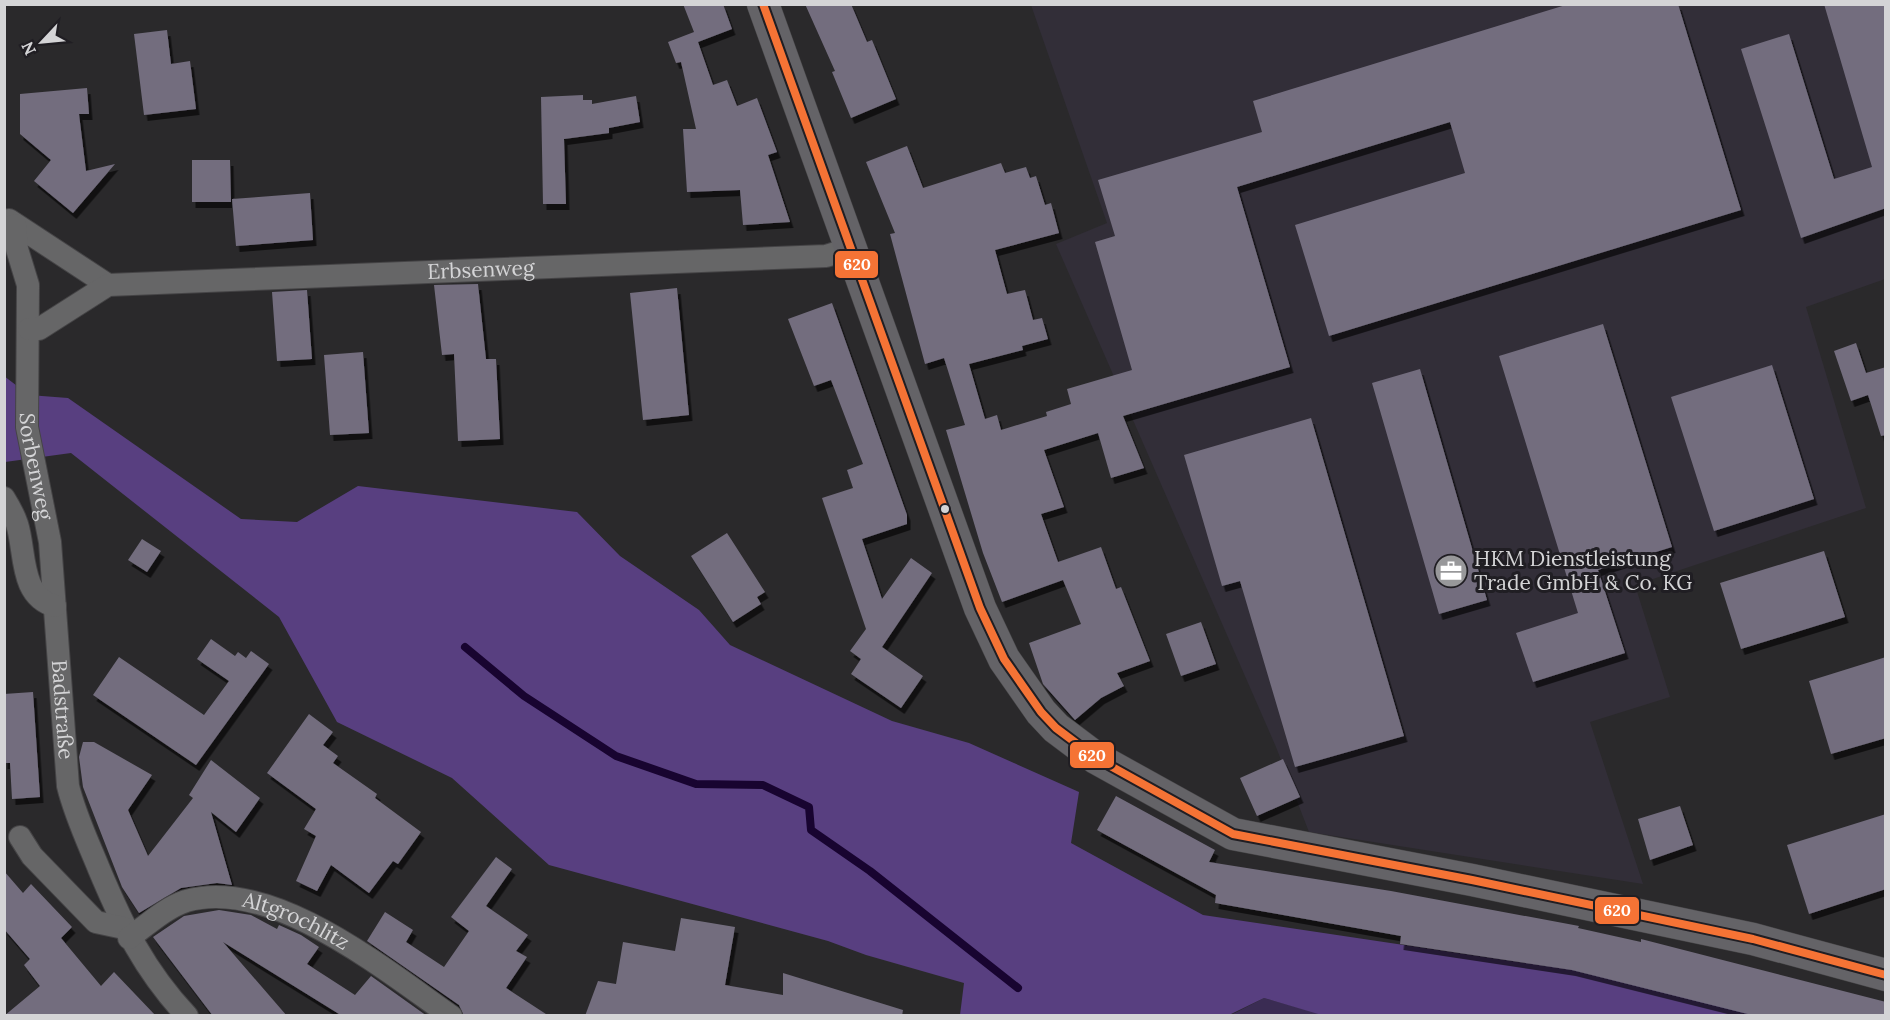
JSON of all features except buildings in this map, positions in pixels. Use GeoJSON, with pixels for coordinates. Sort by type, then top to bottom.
{"type":"FeatureCollection","features":[{"type":"Feature","properties":{"kind":"main road"},"geometry":{"type":"LineString","coordinates":[[763,4],[987,626],[1004,659],[1041,712],[1071,741],[1096,758],[1233,834],[1472,880],[1753,939],[1886,975]]}},
{"type":"Feature","properties":{"kind":"street","name":"Sorbenweg"},"geometry":{"type":"LineString","coordinates":[[10,221],[108,285]]}},
{"type":"Feature","properties":{"kind":"street","name":"Sorbenweg"},"geometry":{"type":"LineString","coordinates":[[10,221],[28,285],[27,427],[50,542],[55,606]]}},
{"type":"Feature","properties":{"kind":"street","name":"Erbsenweg"},"geometry":{"type":"LineString","coordinates":[[108,285],[805,257],[831,255],[852,248]]}},
{"type":"Feature","properties":{"kind":"street"},"geometry":{"type":"LineString","coordinates":[[29,328],[39,329],[108,285]]}},
{"type":"Feature","properties":{"kind":"street"},"geometry":{"type":"LineString","coordinates":[[4,498],[17,525],[26,574],[38,596],[46,603],[55,606]]}},
{"type":"Feature","properties":{"kind":"street","name":"Badstraße"},"geometry":{"type":"LineString","coordinates":[[55,606],[68,786],[79,821],[126,933],[148,970],[187,1016]]}},
{"type":"Feature","properties":{"kind":"street"},"geometry":{"type":"LineString","coordinates":[[20,837],[32,856],[96,922],[126,933]]}},
{"type":"Feature","properties":{"kind":"street","name":"Altgrochlitz"},"geometry":{"type":"LineString","coordinates":[[126,933],[173,906],[185,902],[197,899],[240,898],[321,930],[451,1016]]}},
{"type":"Feature","properties":{"kind":"shaded area"},"geometry":{"type":"Polygon","coordinates":[[[1031,5],[1885,5],[1885,279],[1806,307],[1866,508],[1635,585],[1670,697],[1590,722],[1643,884],[1309,832],[1276,747],[1056,244],[1107,223],[1031,5]]]}},
{"type":"Feature","properties":{"kind":"shaded area"},"geometry":{"type":"Polygon","coordinates":[[[4,376],[29,395],[68,398],[241,519],[297,522],[358,486],[577,512],[620,556],[699,610],[730,645],[892,721],[969,743],[1079,792],[1071,843],[1203,915],[1572,970],[1756,1015],[1325,1016],[1264,998],[1229,1015],[960,1015],[964,983],[866,955],[828,941],[549,865],[452,778],[337,722],[279,617],[71,453],[5,462],[4,376]]]}},
{"type":"Feature","properties":{"kind":"shaded area"},"geometry":{"type":"Polygon","coordinates":[[[1264,998],[1325,1015],[1229,1016],[1264,998]]]}},
{"type":"Feature","properties":{"kind":"waterway"},"geometry":{"type":"LineString","coordinates":[[465,647],[524,696],[616,756],[696,784],[763,785],[809,807],[811,830],[870,871],[1018,988]]}},
{"type":"Feature","properties":{"kind":"transit line","name":"620"},"geometry":{"type":"LineString","coordinates":[[763,4],[980,608],[1004,659],[1041,712],[1056,728],[1096,758],[1233,834],[1472,880],[1753,939],[1886,975]]}},
{"type":"Feature","properties":{"kind":"place","name":"HKM Dienstleistung Trade GmbH & Co. KG"},"geometry":{"type":"Point","coordinates":[1451,571]}}]}
